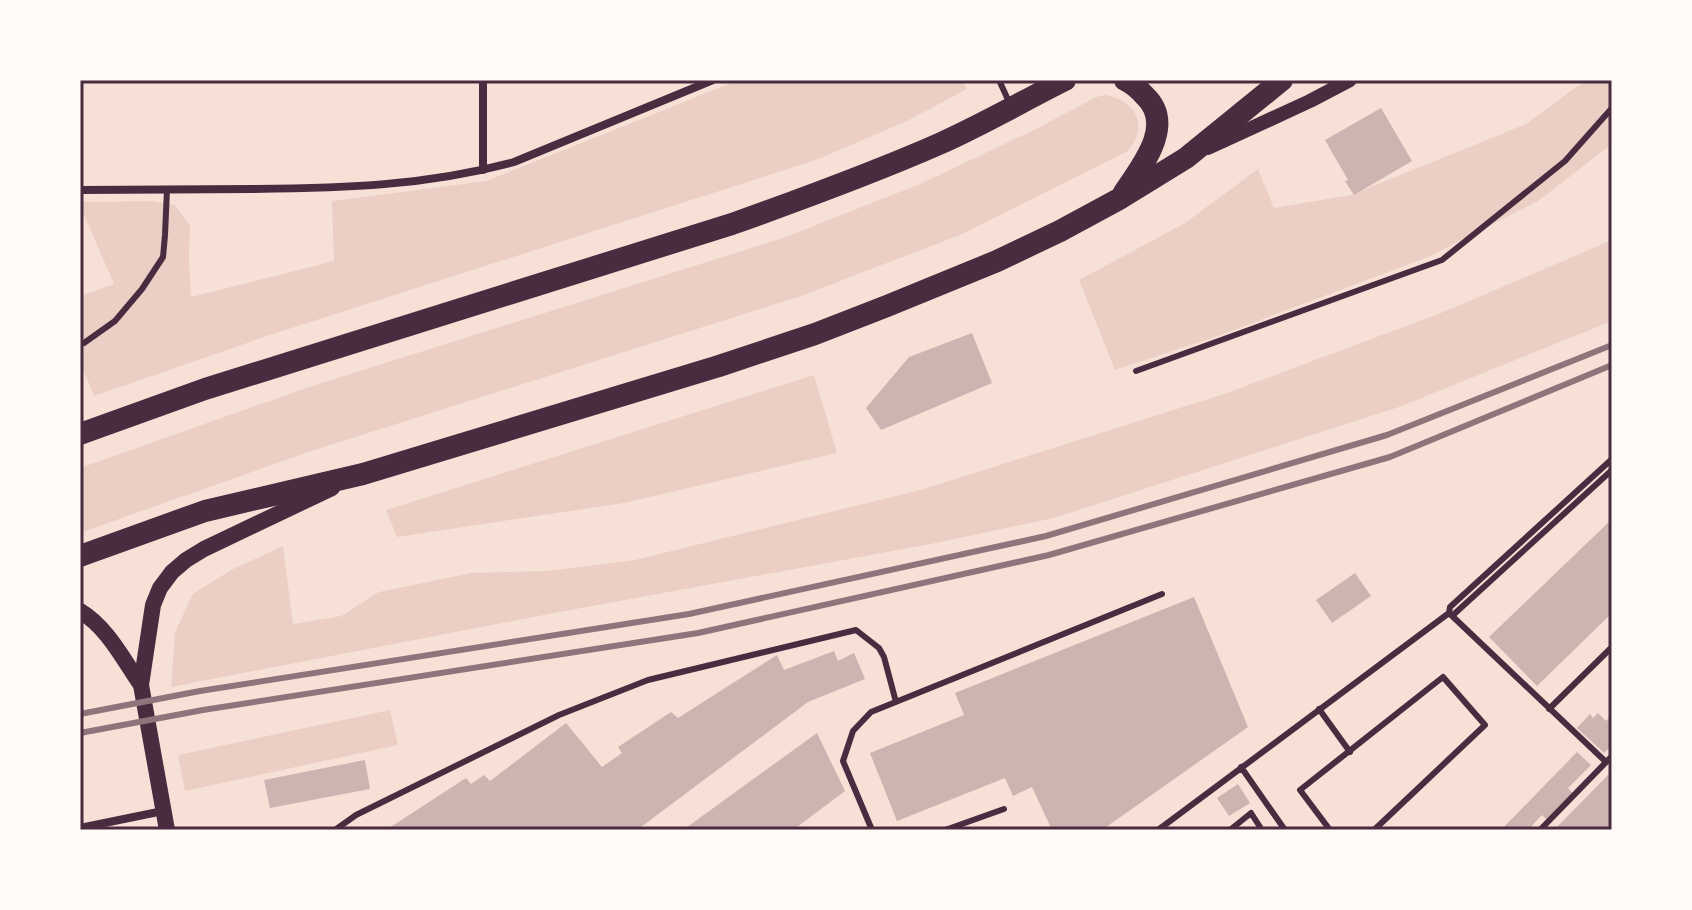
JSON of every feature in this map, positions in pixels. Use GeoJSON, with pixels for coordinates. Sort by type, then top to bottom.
{"type":"FeatureCollection","features":[{"type":"Feature","properties":{"kind":"highway"},"geometry":{"type":"LineString","coordinates":[[80,434],[205,389],[758,215],[874,172],[943,142],[1065,80]]}},
{"type":"Feature","properties":{"kind":"highway"},"geometry":{"type":"LineString","coordinates":[[1121,198],[1155,140],[1159,122],[1152,102],[1125,80]]}},
{"type":"Feature","properties":{"kind":"highway"},"geometry":{"type":"LineString","coordinates":[[80,556],[205,511],[363,474],[815,334],[997,261],[1121,198],[1186,158],[1282,80]]}},
{"type":"Feature","properties":{"kind":"main road"},"geometry":{"type":"LineString","coordinates":[[167,830],[141,685],[153,605],[160,588],[172,572],[204,549],[363,474]]}},
{"type":"Feature","properties":{"kind":"main road"},"geometry":{"type":"LineString","coordinates":[[80,611],[103,629],[141,685]]}},
{"type":"Feature","properties":{"kind":"street"},"geometry":{"type":"LineString","coordinates":[[483,80],[483,170]]}},
{"type":"Feature","properties":{"kind":"street"},"geometry":{"type":"LineString","coordinates":[[80,190],[349,188],[426,181],[514,162],[713,80]]}},
{"type":"Feature","properties":{"kind":"street"},"geometry":{"type":"LineString","coordinates":[[1186,158],[1350,80]]}},
{"type":"Feature","properties":{"kind":"street"},"geometry":{"type":"LineString","coordinates":[[80,828],[164,811]]}},
{"type":"Feature","properties":{"kind":"lane"},"geometry":{"type":"LineString","coordinates":[[999,80],[1011,107]]}},
{"type":"Feature","properties":{"kind":"lane"},"geometry":{"type":"LineString","coordinates":[[1136,371],[1442,260],[1565,161],[1612,108]]}},
{"type":"Feature","properties":{"kind":"lane"},"geometry":{"type":"LineString","coordinates":[[84,343],[115,321],[163,257],[167,189]]}},
{"type":"Feature","properties":{"kind":"lane"},"geometry":{"type":"LineString","coordinates":[[1606,762],[1450,614],[1450,607],[1612,459]]}},
{"type":"Feature","properties":{"kind":"lane"},"geometry":{"type":"LineString","coordinates":[[1158,830],[1450,614],[1612,470]]}},
{"type":"Feature","properties":{"kind":"lane"},"geometry":{"type":"LineString","coordinates":[[872,830],[843,761],[853,731],[871,712],[1162,594]]}},
{"type":"Feature","properties":{"kind":"lane"},"geometry":{"type":"LineString","coordinates":[[335,830],[356,815],[559,715],[648,680],[856,630],[879,648],[884,657],[896,702]]}},
{"type":"Feature","properties":{"kind":"lane"},"geometry":{"type":"LineString","coordinates":[[1549,709],[1612,647]]}},
{"type":"Feature","properties":{"kind":"lane"},"geometry":{"type":"LineString","coordinates":[[1330,830],[1300,790],[1443,677],[1485,725],[1374,830]]}},
{"type":"Feature","properties":{"kind":"lane"},"geometry":{"type":"LineString","coordinates":[[1319,709],[1350,752]]}},
{"type":"Feature","properties":{"kind":"lane"},"geometry":{"type":"LineString","coordinates":[[1540,830],[1612,756]]}},
{"type":"Feature","properties":{"kind":"lane"},"geometry":{"type":"LineString","coordinates":[[1241,767],[1285,830]]}},
{"type":"Feature","properties":{"kind":"lane"},"geometry":{"type":"LineString","coordinates":[[945,830],[1004,809]]}},
{"type":"Feature","properties":{"kind":"lane"},"geometry":{"type":"LineString","coordinates":[[1230,830],[1251,813],[1261,828],[1276,816]]}},
{"type":"Feature","properties":{"kind":"shaded area"},"geometry":{"type":"Polygon","coordinates":[[[739,80],[962,80],[967,89],[907,121],[816,160],[273,334],[94,396],[80,361],[80,296],[114,284],[80,202],[152,201],[175,205],[190,225],[191,297],[334,261],[332,201],[486,181],[739,80]]]}},
{"type":"Feature","properties":{"kind":"shaded area"},"geometry":{"type":"Polygon","coordinates":[[[1586,80],[1612,80],[1612,144],[1538,201],[1428,257],[1218,336],[1115,370],[1079,280],[1185,223],[1258,169],[1274,208],[1351,195],[1526,124],[1586,80]]]}},
{"type":"Feature","properties":{"kind":"shaded area"},"geometry":{"type":"Polygon","coordinates":[[[1105,95],[1125,102],[1136,116],[1138,132],[1128,151],[960,235],[801,296],[305,453],[80,533],[80,468],[309,387],[783,238],[920,184],[1105,95]]]}},
{"type":"Feature","properties":{"kind":"shaded area"},"geometry":{"type":"Polygon","coordinates":[[[1612,240],[1612,321],[1399,407],[1054,518],[931,544],[171,687],[175,632],[193,594],[231,570],[283,546],[293,624],[341,616],[379,592],[471,573],[547,571],[635,560],[924,489],[1224,394],[1446,311],[1612,240]]]}},
{"type":"Feature","properties":{"kind":"shaded area"},"geometry":{"type":"Polygon","coordinates":[[[814,375],[837,453],[624,503],[397,537],[386,510],[814,375]]]}},
{"type":"Feature","properties":{"kind":"shaded area"},"geometry":{"type":"Polygon","coordinates":[[[390,710],[398,745],[185,791],[178,755],[390,710]]]}},
{"type":"Feature","properties":{"kind":"building"},"geometry":{"type":"Polygon","coordinates":[[[1381,108],[1412,161],[1354,195],[1325,140],[1381,108]]]}},
{"type":"Feature","properties":{"kind":"building"},"geometry":{"type":"Polygon","coordinates":[[[972,333],[992,383],[881,430],[866,408],[909,357],[972,333]]]}},
{"type":"Feature","properties":{"kind":"building"},"geometry":{"type":"Polygon","coordinates":[[[1612,519],[1612,613],[1537,686],[1489,637],[1612,519]]]}},
{"type":"Feature","properties":{"kind":"building"},"geometry":{"type":"Polygon","coordinates":[[[1355,573],[1371,596],[1332,623],[1316,600],[1355,573]]]}},
{"type":"Feature","properties":{"kind":"building"},"geometry":{"type":"Polygon","coordinates":[[[1194,597],[1248,727],[1102,830],[1048,830],[1051,828],[1032,787],[1013,796],[1005,778],[897,821],[870,753],[964,715],[955,693],[1194,597]]]}},
{"type":"Feature","properties":{"kind":"building"},"geometry":{"type":"Polygon","coordinates":[[[834,651],[838,661],[854,653],[865,679],[808,702],[637,830],[386,830],[466,778],[471,784],[484,775],[490,781],[566,723],[602,767],[622,753],[618,747],[671,712],[678,718],[777,655],[784,670],[834,651]]]}},
{"type":"Feature","properties":{"kind":"building"},"geometry":{"type":"Polygon","coordinates":[[[1598,713],[1606,721],[1612,714],[1612,745],[1604,753],[1577,728],[1590,714],[1593,718],[1598,713]]]}},
{"type":"Feature","properties":{"kind":"building"},"geometry":{"type":"Polygon","coordinates":[[[817,733],[845,791],[793,830],[683,830],[817,733]]]}},
{"type":"Feature","properties":{"kind":"building"},"geometry":{"type":"Polygon","coordinates":[[[1577,752],[1591,765],[1568,788],[1574,795],[1548,821],[1542,815],[1528,830],[1501,830],[1577,752]]]}},
{"type":"Feature","properties":{"kind":"building"},"geometry":{"type":"Polygon","coordinates":[[[365,760],[370,789],[270,808],[264,780],[365,760]]]}},
{"type":"Feature","properties":{"kind":"building"},"geometry":{"type":"Polygon","coordinates":[[[1612,771],[1612,830],[1554,830],[1612,771]]]}},
{"type":"Feature","properties":{"kind":"building"},"geometry":{"type":"Polygon","coordinates":[[[1238,784],[1250,803],[1229,816],[1217,798],[1238,784]]]}},
{"type":"Feature","properties":{"kind":"railway"},"geometry":{"type":"LineString","coordinates":[[80,714],[200,691],[689,614],[1046,536],[1387,435],[1612,345]]}},
{"type":"Feature","properties":{"kind":"railway"},"geometry":{"type":"LineString","coordinates":[[80,733],[203,710],[698,633],[1049,555],[1390,457],[1612,365]]}}]}
